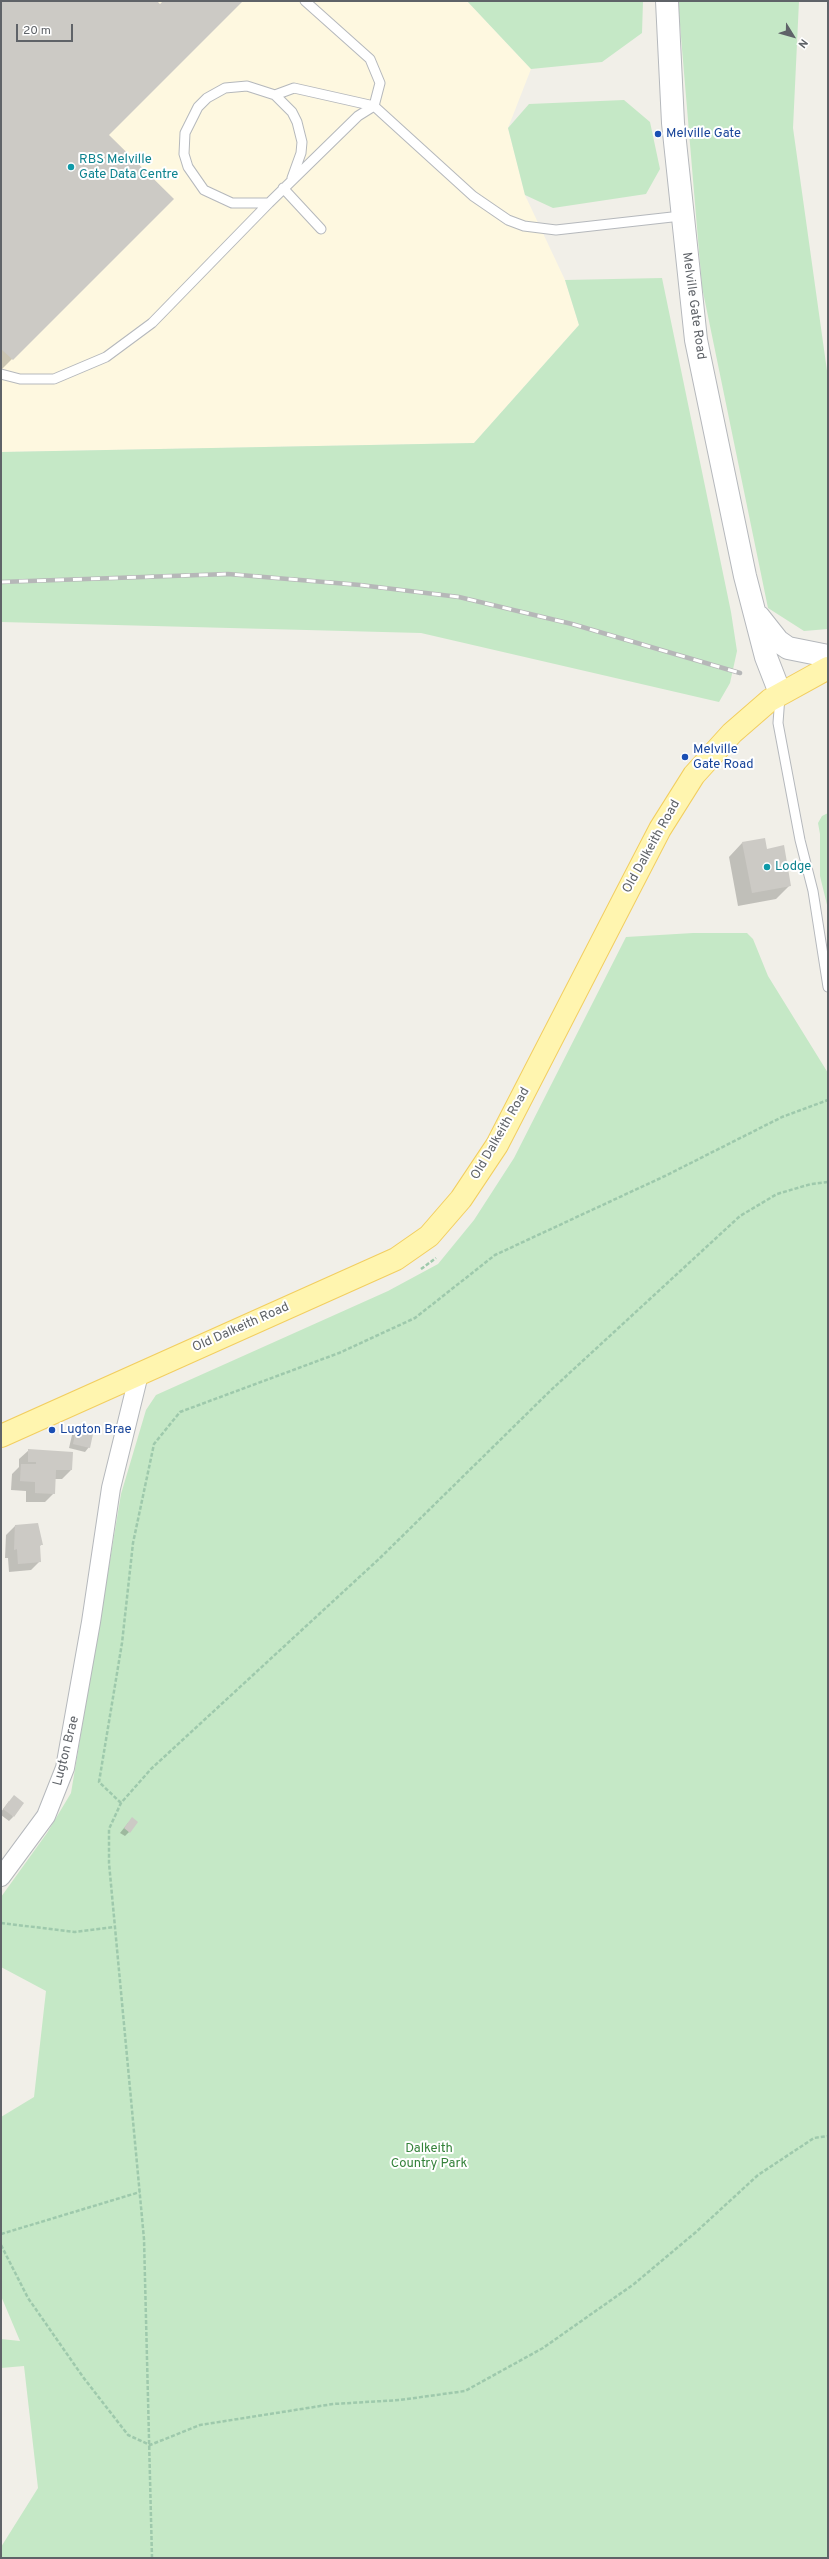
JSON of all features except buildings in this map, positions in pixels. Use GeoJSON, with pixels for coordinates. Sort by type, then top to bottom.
{"type":"FeatureCollection","features":[{"type":"Feature","properties":{"kind":"main road","name":"Old Dalkeith Road"},"geometry":{"type":"LineString","coordinates":[[1,1436],[396,1259],[413,1249],[439,1226],[461,1200],[497,1146],[630,884],[676,803],[713,752],[736,729],[780,693],[828,668]]}},
{"type":"Feature","properties":{"kind":"street","name":"Melville Gate Road"},"geometry":{"type":"LineString","coordinates":[[667,1],[672,123],[681,216],[696,340],[752,606],[766,657],[780,693]]}},
{"type":"Feature","properties":{"kind":"street","name":"Melville Gate Road"},"geometry":{"type":"LineString","coordinates":[[752,606],[764,627],[778,641],[801,652],[828,656]]}},
{"type":"Feature","properties":{"kind":"street","name":"Lugton Brae"},"geometry":{"type":"LineString","coordinates":[[1,1877],[46,1816],[65,1768],[91,1622],[111,1488],[139,1374]]}},
{"type":"Feature","properties":{"kind":"lane"},"geometry":{"type":"LineString","coordinates":[[1,374],[20,379],[54,379],[106,357],[152,323],[292,178],[358,116],[374,106],[380,84],[370,59],[305,1]]}},
{"type":"Feature","properties":{"kind":"lane"},"geometry":{"type":"LineString","coordinates":[[269,203],[232,203],[204,190],[188,167],[184,154],[185,133],[198,107],[207,98],[225,88],[247,86],[274,95],[292,112],[302,142],[302,153],[292,178]]}},
{"type":"Feature","properties":{"kind":"lane"},"geometry":{"type":"LineString","coordinates":[[274,95],[294,88],[374,106],[473,196],[508,220],[524,226],[556,230],[681,216]]}},
{"type":"Feature","properties":{"kind":"lane"},"geometry":{"type":"LineString","coordinates":[[283,188],[321,229]]}},
{"type":"Feature","properties":{"kind":"lane"},"geometry":{"type":"LineString","coordinates":[[780,693],[778,724],[800,840],[812,891],[828,987]]}},
{"type":"Feature","properties":{"kind":"path"},"geometry":{"type":"LineString","coordinates":[[121,1803],[99,1782],[122,1643],[133,1543],[154,1444],[180,1412],[339,1353],[415,1318],[495,1254],[665,1176],[782,1117],[828,1100]]}},
{"type":"Feature","properties":{"kind":"path"},"geometry":{"type":"LineString","coordinates":[[152,2558],[144,2239],[109,1863],[110,1829],[121,1803],[151,1769],[380,1558],[550,1391],[740,1216],[777,1194],[811,1184],[828,1182]]}},
{"type":"Feature","properties":{"kind":"path"},"geometry":{"type":"LineString","coordinates":[[418,1270],[431,1264],[442,1252]]}},
{"type":"Feature","properties":{"kind":"path"},"geometry":{"type":"LineString","coordinates":[[1,1923],[75,1932],[115,1928]]}},
{"type":"Feature","properties":{"kind":"path"},"geometry":{"type":"LineString","coordinates":[[1,2245],[28,2298],[83,2377],[128,2435],[150,2445],[200,2425],[333,2404],[400,2400],[464,2391],[543,2348],[634,2284],[696,2232],[758,2175],[814,2138],[828,2136]]}},
{"type":"Feature","properties":{"kind":"path"},"geometry":{"type":"LineString","coordinates":[[1,2234],[140,2192]]}},
{"type":"Feature","properties":{"kind":"shaded area"},"geometry":{"type":"Polygon","coordinates":[[[1,1],[467,1],[531,69],[508,128],[525,195],[565,280],[579,325],[474,443],[1,452],[1,1]]]}},
{"type":"Feature","properties":{"kind":"green space"},"geometry":{"type":"Polygon","coordinates":[[[467,1],[643,1],[642,33],[602,62],[531,69],[467,1]]]}},
{"type":"Feature","properties":{"kind":"green space"},"geometry":{"type":"Polygon","coordinates":[[[678,1],[799,1],[793,128],[828,378],[828,629],[804,631],[768,608],[702,287],[678,1]]]}},
{"type":"Feature","properties":{"kind":"green space"},"geometry":{"type":"Polygon","coordinates":[[[624,100],[650,122],[660,169],[646,194],[553,208],[525,195],[508,128],[529,104],[624,100]]]}},
{"type":"Feature","properties":{"kind":"green space"},"geometry":{"type":"Polygon","coordinates":[[[662,278],[731,612],[737,651],[730,683],[719,702],[421,633],[1,622],[1,452],[474,443],[579,325],[565,280],[662,278]]]}},
{"type":"Feature","properties":{"kind":"green space"},"geometry":{"type":"Polygon","coordinates":[[[828,813],[828,909],[820,876],[820,834],[818,823],[822,816],[828,813]]]}},
{"type":"Feature","properties":{"kind":"green space","name":"Dalkeith Country Park"},"geometry":{"type":"Polygon","coordinates":[[[693,933],[747,933],[753,939],[768,976],[828,1073],[828,2558],[1,2558],[1,2547],[38,2488],[24,2366],[1,2368],[1,2339],[20,2341],[1,2296],[1,2117],[34,2097],[46,1991],[1,1967],[1,1897],[47,1833],[71,1793],[121,1494],[146,1410],[156,1395],[388,1291],[438,1264],[474,1220],[514,1158],[626,937],[693,933]]]}},
{"type":"Feature","properties":{"kind":"railway"},"geometry":{"type":"LineString","coordinates":[[1,582],[228,574],[360,585],[459,597],[572,624],[740,673]]}},
{"type":"Feature","properties":{"kind":"place","name":"Melville Gate"},"geometry":{"type":"Point","coordinates":[658,134]}},
{"type":"Feature","properties":{"kind":"place","name":"RBS Melville Gate Data Centre"},"geometry":{"type":"Point","coordinates":[71,167]}},
{"type":"Feature","properties":{"kind":"place","name":"Melville Gate Road"},"geometry":{"type":"Point","coordinates":[685,757]}},
{"type":"Feature","properties":{"kind":"place","name":"Lodge"},"geometry":{"type":"Point","coordinates":[767,867]}},
{"type":"Feature","properties":{"kind":"place","name":"Lugton Brae"},"geometry":{"type":"Point","coordinates":[52,1430]}}]}
